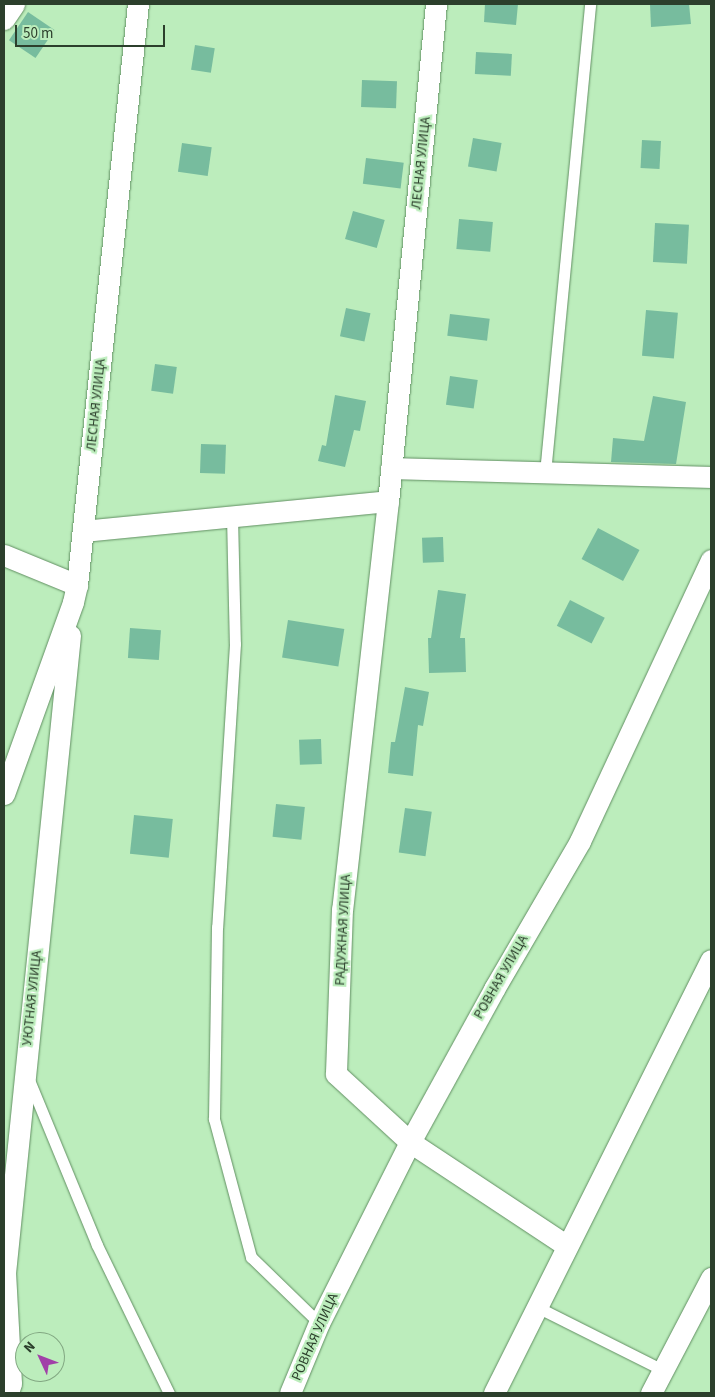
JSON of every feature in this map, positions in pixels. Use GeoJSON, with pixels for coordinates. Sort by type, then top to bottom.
{"type":"FeatureCollection","features":[{"type":"Feature","properties":{"kind":"street"},"geometry":{"type":"LineString","coordinates":[[4,19],[14,4]]}},
{"type":"Feature","properties":{"kind":"street","name":"ЛЕСНАЯ УЛИЦА"},"geometry":{"type":"LineString","coordinates":[[4,794],[75,594],[138,4]]}},
{"type":"Feature","properties":{"kind":"street","name":"ЛЕСНАЯ УЛИЦА"},"geometry":{"type":"LineString","coordinates":[[388,500],[436,4]]}},
{"type":"Feature","properties":{"kind":"street"},"geometry":{"type":"LineString","coordinates":[[391,468],[711,477]]}},
{"type":"Feature","properties":{"kind":"street"},"geometry":{"type":"LineString","coordinates":[[83,531],[388,500]]}},
{"type":"Feature","properties":{"kind":"street","name":"РАДУЖНАЯ УЛИЦА"},"geometry":{"type":"LineString","coordinates":[[388,500],[342,909],[336,1074],[410,1142],[567,1246]]}},
{"type":"Feature","properties":{"kind":"street"},"geometry":{"type":"LineString","coordinates":[[4,556],[75,594]]}},
{"type":"Feature","properties":{"kind":"street","name":"РОВНАЯ УЛИЦА"},"geometry":{"type":"LineString","coordinates":[[290,1393],[320,1323],[410,1142],[494,989],[580,841],[711,560]]}},
{"type":"Feature","properties":{"kind":"street","name":"УЮТНАЯ УЛИЦА"},"geometry":{"type":"LineString","coordinates":[[8,1393],[11,1383],[6,1273],[25,1071],[75,594]]}},
{"type":"Feature","properties":{"kind":"street"},"geometry":{"type":"LineString","coordinates":[[494,1393],[711,960]]}},
{"type":"Feature","properties":{"kind":"street"},"geometry":{"type":"LineString","coordinates":[[651,1393],[711,1278]]}},
{"type":"Feature","properties":{"kind":"lane"},"geometry":{"type":"LineString","coordinates":[[545,473],[590,4]]}},
{"type":"Feature","properties":{"kind":"lane"},"geometry":{"type":"LineString","coordinates":[[232,516],[235,644],[217,927],[214,1120],[251,1257],[320,1323]]}},
{"type":"Feature","properties":{"kind":"lane"},"geometry":{"type":"LineString","coordinates":[[25,1071],[97,1245],[170,1393]]}},
{"type":"Feature","properties":{"kind":"lane"},"geometry":{"type":"LineString","coordinates":[[537,1307],[663,1370]]}},
{"type":"Feature","properties":{"kind":"building"},"geometry":{"type":"Polygon","coordinates":[[[485,4],[518,4],[516,25],[484,22],[485,4]]]}},
{"type":"Feature","properties":{"kind":"building"},"geometry":{"type":"Polygon","coordinates":[[[650,4],[689,4],[691,24],[651,27],[650,4]]]}},
{"type":"Feature","properties":{"kind":"building"},"geometry":{"type":"Polygon","coordinates":[[[28,12],[55,30],[36,58],[9,40],[28,12]]]}},
{"type":"Feature","properties":{"kind":"building"},"geometry":{"type":"Polygon","coordinates":[[[195,45],[215,48],[211,73],[191,70],[195,45]]]}},
{"type":"Feature","properties":{"kind":"building"},"geometry":{"type":"Polygon","coordinates":[[[476,52],[512,54],[511,76],[475,74],[476,52]]]}},
{"type":"Feature","properties":{"kind":"building"},"geometry":{"type":"Polygon","coordinates":[[[362,80],[397,81],[396,108],[361,107],[362,80]]]}},
{"type":"Feature","properties":{"kind":"building"},"geometry":{"type":"Polygon","coordinates":[[[473,138],[502,143],[497,172],[468,167],[473,138]]]}},
{"type":"Feature","properties":{"kind":"building"},"geometry":{"type":"Polygon","coordinates":[[[642,140],[661,141],[660,169],[641,168],[642,140]]]}},
{"type":"Feature","properties":{"kind":"building"},"geometry":{"type":"Polygon","coordinates":[[[182,143],[212,147],[208,176],[178,172],[182,143]]]}},
{"type":"Feature","properties":{"kind":"building"},"geometry":{"type":"Polygon","coordinates":[[[366,158],[404,163],[401,188],[363,184],[366,158]]]}},
{"type":"Feature","properties":{"kind":"building"},"geometry":{"type":"Polygon","coordinates":[[[353,211],[385,220],[377,248],[345,239],[353,211]]]}},
{"type":"Feature","properties":{"kind":"building"},"geometry":{"type":"Polygon","coordinates":[[[459,219],[493,222],[490,252],[456,249],[459,219]]]}},
{"type":"Feature","properties":{"kind":"building"},"geometry":{"type":"Polygon","coordinates":[[[655,223],[689,225],[687,264],[653,262],[655,223]]]}},
{"type":"Feature","properties":{"kind":"building"},"geometry":{"type":"Polygon","coordinates":[[[346,308],[370,313],[364,342],[340,336],[346,308]]]}},
{"type":"Feature","properties":{"kind":"building"},"geometry":{"type":"Polygon","coordinates":[[[646,310],[678,313],[674,359],[642,356],[646,310]]]}},
{"type":"Feature","properties":{"kind":"building"},"geometry":{"type":"Polygon","coordinates":[[[450,314],[490,319],[487,341],[447,336],[450,314]]]}},
{"type":"Feature","properties":{"kind":"building"},"geometry":{"type":"Polygon","coordinates":[[[155,364],[177,367],[173,394],[151,391],[155,364]]]}},
{"type":"Feature","properties":{"kind":"building"},"geometry":{"type":"Polygon","coordinates":[[[450,376],[478,380],[474,409],[446,405],[450,376]]]}},
{"type":"Feature","properties":{"kind":"building"},"geometry":{"type":"Polygon","coordinates":[[[335,395],[366,401],[360,431],[354,430],[345,467],[318,461],[322,445],[326,446],[335,395]]]}},
{"type":"Feature","properties":{"kind":"building"},"geometry":{"type":"Polygon","coordinates":[[[653,396],[686,402],[676,464],[611,462],[613,438],[644,441],[653,396]]]}},
{"type":"Feature","properties":{"kind":"building"},"geometry":{"type":"Polygon","coordinates":[[[201,444],[226,445],[225,474],[200,473],[201,444]]]}},
{"type":"Feature","properties":{"kind":"building"},"geometry":{"type":"Polygon","coordinates":[[[598,528],[639,550],[623,581],[582,559],[598,528]]]}},
{"type":"Feature","properties":{"kind":"building"},"geometry":{"type":"Polygon","coordinates":[[[443,537],[444,562],[423,563],[422,538],[443,537]]]}},
{"type":"Feature","properties":{"kind":"building"},"geometry":{"type":"Polygon","coordinates":[[[438,590],[466,594],[460,638],[465,638],[466,672],[429,673],[428,638],[431,638],[438,590]]]}},
{"type":"Feature","properties":{"kind":"building"},"geometry":{"type":"Polygon","coordinates":[[[570,600],[605,618],[592,644],[557,626],[570,600]]]}},
{"type":"Feature","properties":{"kind":"building"},"geometry":{"type":"Polygon","coordinates":[[[288,620],[344,629],[338,666],[282,658],[288,620]]]}},
{"type":"Feature","properties":{"kind":"building"},"geometry":{"type":"Polygon","coordinates":[[[130,628],[161,630],[159,660],[128,658],[130,628]]]}},
{"type":"Feature","properties":{"kind":"building"},"geometry":{"type":"Polygon","coordinates":[[[405,687],[429,692],[423,726],[418,725],[413,776],[388,773],[391,742],[395,742],[405,687]]]}},
{"type":"Feature","properties":{"kind":"building"},"geometry":{"type":"Polygon","coordinates":[[[321,739],[322,764],[300,765],[299,740],[321,739]]]}},
{"type":"Feature","properties":{"kind":"building"},"geometry":{"type":"Polygon","coordinates":[[[276,804],[305,807],[301,840],[273,837],[276,804]]]}},
{"type":"Feature","properties":{"kind":"building"},"geometry":{"type":"Polygon","coordinates":[[[405,808],[432,812],[425,856],[399,853],[405,808]]]}},
{"type":"Feature","properties":{"kind":"building"},"geometry":{"type":"Polygon","coordinates":[[[134,815],[173,819],[169,858],[130,854],[134,815]]]}}]}
